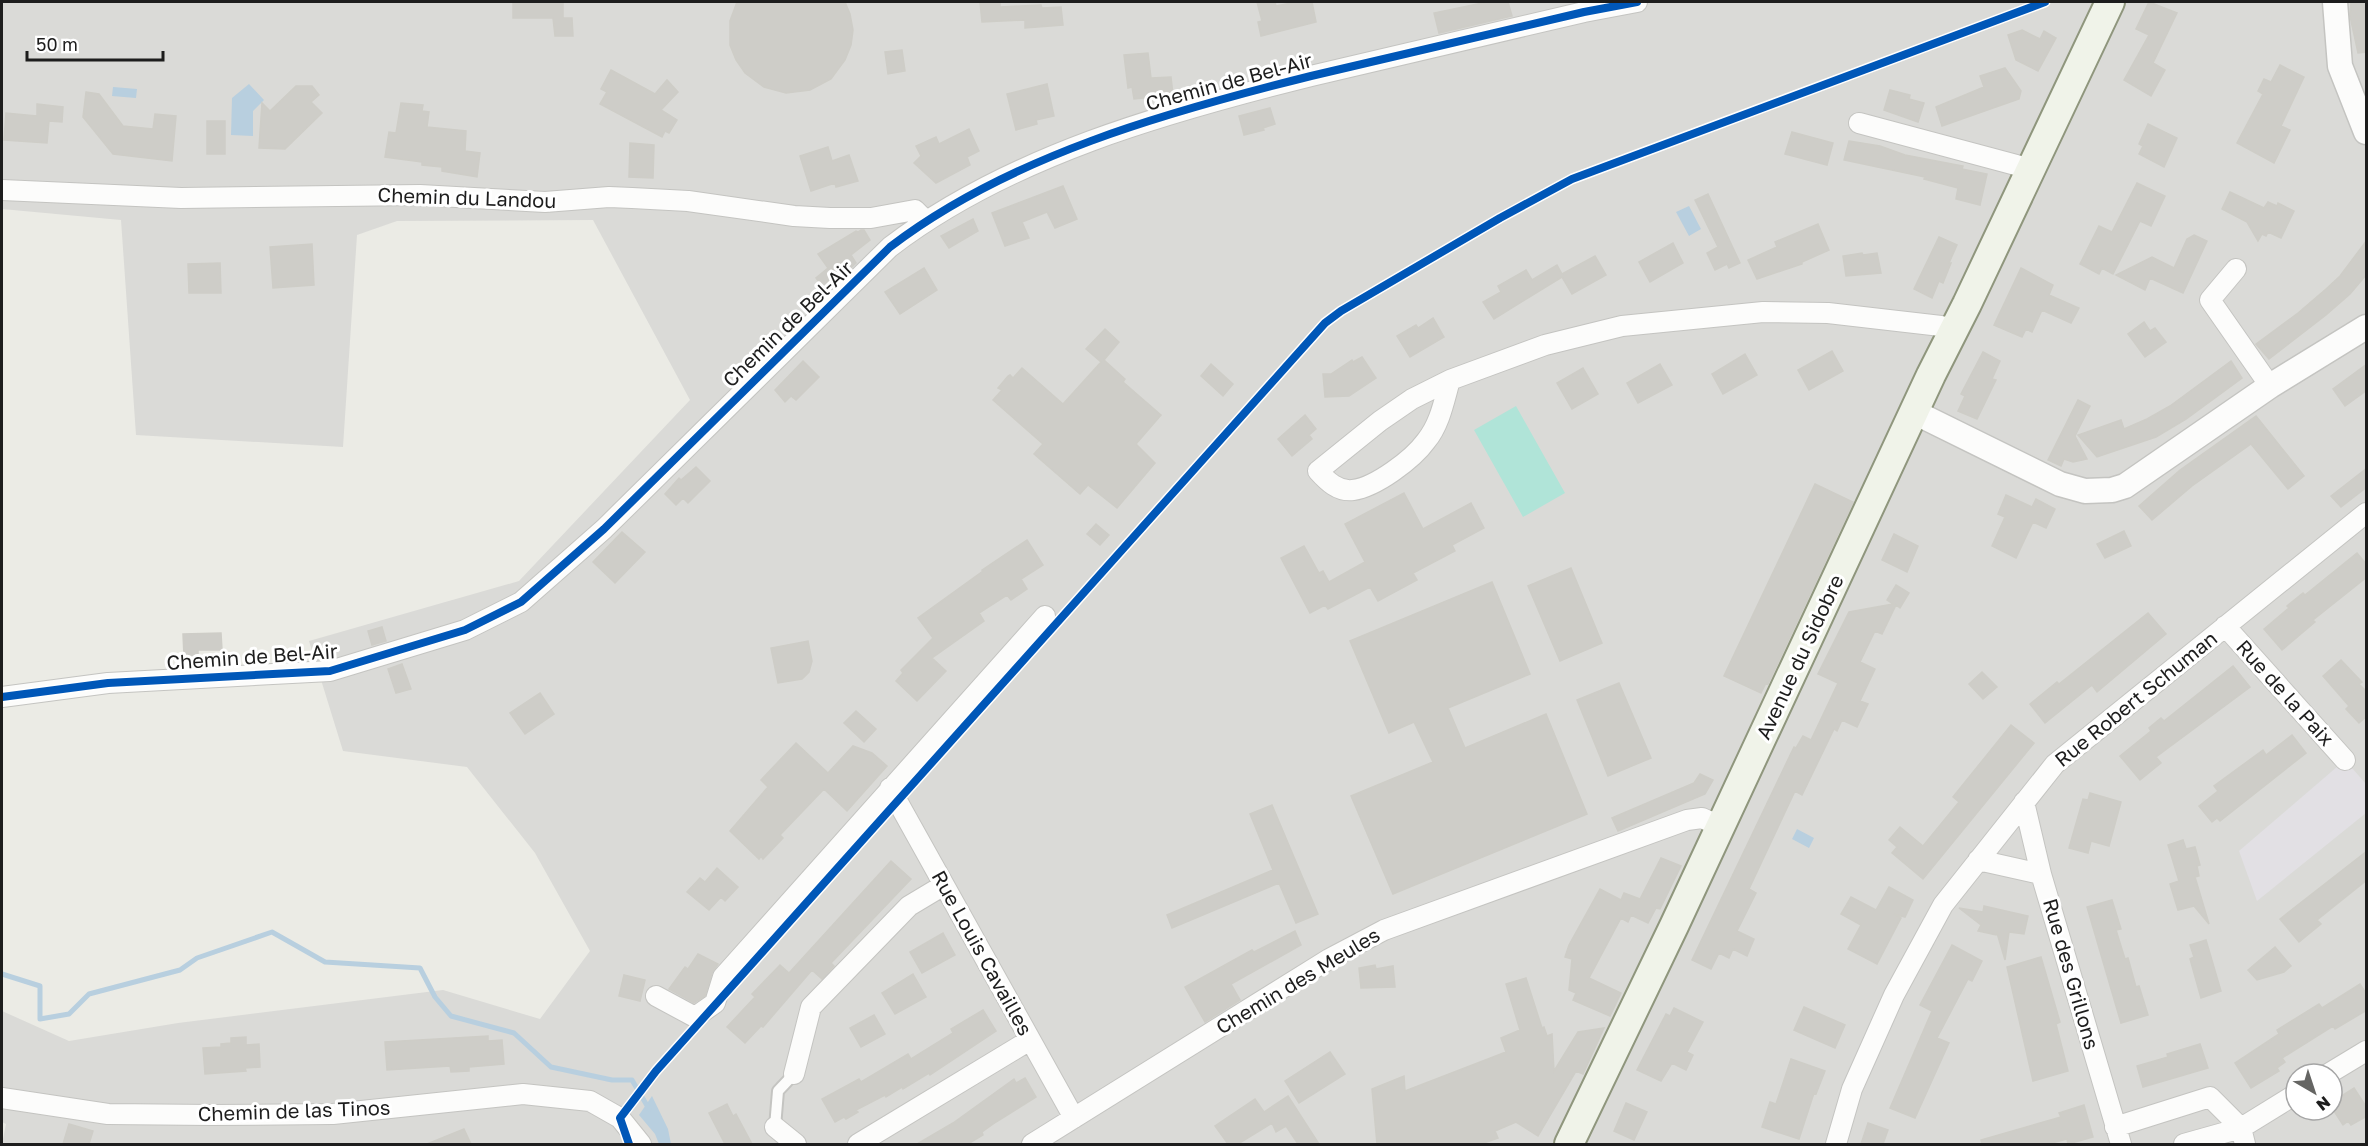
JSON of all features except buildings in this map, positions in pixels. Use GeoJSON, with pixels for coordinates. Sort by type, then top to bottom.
{"type":"FeatureCollection","features":[{"type":"Feature","properties":{"kind":"main road","name":"Avenue du Sidobre"},"geometry":{"type":"LineString","coordinates":[[1569,1144],[2109,2]]}},
{"type":"Feature","properties":{"kind":"street","name":"Chemin de Bel-Air"},"geometry":{"type":"LineString","coordinates":[[2,697],[108,683],[330,671],[465,630],[521,602],[604,529],[890,247],[926,221],[963,199],[1007,177],[1171,113],[1340,69],[1584,12],[1637,2]]}},
{"type":"Feature","properties":{"kind":"street"},"geometry":{"type":"LineString","coordinates":[[2335,2],[2340,66],[2367,132]]}},
{"type":"Feature","properties":{"kind":"street"},"geometry":{"type":"LineString","coordinates":[[1859,123],[2031,169]]}},
{"type":"Feature","properties":{"kind":"street","name":"Chemin du Landou"},"geometry":{"type":"LineString","coordinates":[[2,190],[181,198],[420,195],[545,202],[609,197],[642,198],[688,201],[794,216],[830,218],[871,219],[915,210],[926,221]]}},
{"type":"Feature","properties":{"kind":"street"},"geometry":{"type":"LineString","coordinates":[[2236,268],[2210,300],[2270,386]]}},
{"type":"Feature","properties":{"kind":"street"},"geometry":{"type":"LineString","coordinates":[[1450,380],[1434,427],[1426,441],[1405,462],[1376,482],[1352,491],[1332,485],[1318,471],[1380,421],[1412,399],[1450,380],[1545,345],[1622,326],[1763,312],[1828,313],[1941,326],[1953,330]]}},
{"type":"Feature","properties":{"kind":"street"},"geometry":{"type":"LineString","coordinates":[[1914,412],[2060,484],[2085,491],[2100,491],[2125,486],[2138,479],[2270,386],[2367,327]]}},
{"type":"Feature","properties":{"kind":"street","name":"Rue Robert Schuman"},"geometry":{"type":"LineString","coordinates":[[1836,1144],[1852,1089],[1894,995],[1943,905],[2055,764],[2225,626],[2363,522]]}},
{"type":"Feature","properties":{"kind":"street"},"geometry":{"type":"LineString","coordinates":[[656,996],[695,1017],[715,1003],[723,977],[1045,616]]}},
{"type":"Feature","properties":{"kind":"street","name":"Rue de la Paix"},"geometry":{"type":"LineString","coordinates":[[2225,626],[2345,760]]}},
{"type":"Feature","properties":{"kind":"street","name":"Rue Louis Cavailles"},"geometry":{"type":"LineString","coordinates":[[890,788],[1074,1118]]}},
{"type":"Feature","properties":{"kind":"street","name":"Rue des Grillons"},"geometry":{"type":"LineString","coordinates":[[2025,802],[2041,874],[2118,1136]]}},
{"type":"Feature","properties":{"kind":"street","name":"Chemin des Meules"},"geometry":{"type":"LineString","coordinates":[[1032,1144],[1329,959],[1384,930],[1687,820],[1702,818],[1720,826]]}},
{"type":"Feature","properties":{"kind":"street"},"geometry":{"type":"LineString","coordinates":[[1978,860],[2041,874]]}},
{"type":"Feature","properties":{"kind":"street"},"geometry":{"type":"LineString","coordinates":[[794,1074],[812,1007],[909,906],[944,885]]}},
{"type":"Feature","properties":{"kind":"street"},"geometry":{"type":"LineString","coordinates":[[858,1144],[1030,1040]]}},
{"type":"Feature","properties":{"kind":"street"},"geometry":{"type":"LineString","coordinates":[[2344,1064],[2367,1050]]}},
{"type":"Feature","properties":{"kind":"street","name":"Chemin de las Tinos"},"geometry":{"type":"LineString","coordinates":[[2,1098],[108,1114],[211,1115],[333,1114],[523,1094],[590,1101],[620,1118],[641,1144]]}},
{"type":"Feature","properties":{"kind":"street"},"geometry":{"type":"LineString","coordinates":[[2118,1136],[2210,1097],[2243,1136]]}},
{"type":"Feature","properties":{"kind":"street"},"geometry":{"type":"LineString","coordinates":[[2184,1144],[2243,1136],[2284,1104]]}},
{"type":"Feature","properties":{"kind":"street"},"geometry":{"type":"LineString","coordinates":[[775,1126],[796,1144]]}},
{"type":"Feature","properties":{"kind":"lane"},"geometry":{"type":"LineString","coordinates":[[775,1126],[778,1091],[794,1074]]}},
{"type":"Feature","properties":{"kind":"shaded area"},"geometry":{"type":"Polygon","coordinates":[[[2,2],[2366,2],[2366,1144],[2,1144],[6,1124],[2,1122],[2,1011],[69,1041],[178,1023],[443,990],[540,1019],[590,951],[535,853],[467,767],[343,751],[309,641],[519,581],[690,400],[593,220],[397,221],[357,235],[343,447],[136,435],[121,220],[2,209],[2,2]]]}},
{"type":"Feature","properties":{"kind":"shaded area"},"geometry":{"type":"Polygon","coordinates":[[[249,84],[264,100],[253,111],[253,136],[231,135],[232,98],[249,84]]]}},
{"type":"Feature","properties":{"kind":"shaded area"},"geometry":{"type":"Polygon","coordinates":[[[113,87],[137,89],[136,98],[112,96],[113,87]]]}},
{"type":"Feature","properties":{"kind":"shaded area"},"geometry":{"type":"Polygon","coordinates":[[[1689,206],[1701,229],[1689,236],[1676,212],[1689,206]]]}},
{"type":"Feature","properties":{"kind":"shaded area"},"geometry":{"type":"Polygon","coordinates":[[[1516,406],[1565,493],[1523,517],[1474,430],[1516,406]]]}},
{"type":"Feature","properties":{"kind":"shaded area"},"geometry":{"type":"Polygon","coordinates":[[[2345,760],[2366,784],[2366,813],[2257,901],[2239,851],[2345,760]]]}},
{"type":"Feature","properties":{"kind":"shaded area"},"geometry":{"type":"Polygon","coordinates":[[[1797,829],[1814,838],[1809,848],[1792,839],[1797,829]]]}},
{"type":"Feature","properties":{"kind":"shaded area"},"geometry":{"type":"Polygon","coordinates":[[[652,1096],[668,1129],[671,1144],[659,1144],[655,1134],[639,1115],[652,1096]]]}},
{"type":"Feature","properties":{"kind":"waterway"},"geometry":{"type":"LineString","coordinates":[[2,974],[40,986],[40,1019],[69,1014],[89,994],[180,970],[197,958],[272,932],[325,962],[420,968],[435,997],[451,1016],[514,1033],[551,1067],[612,1080],[632,1080],[649,1109]]}},
{"type":"Feature","properties":{"kind":"cycle path"},"geometry":{"type":"LineString","coordinates":[[2,697],[108,683],[330,671],[465,630],[521,602],[604,529],[890,247],[936,215],[986,187],[1038,162],[1091,141],[1201,105],[1311,76],[1584,12],[1637,2]]}},
{"type":"Feature","properties":{"kind":"cycle path"},"geometry":{"type":"LineString","coordinates":[[629,1144],[620,1118],[656,1071],[1325,323],[1341,311],[1500,218],[1572,179],[2045,2]]}}]}
